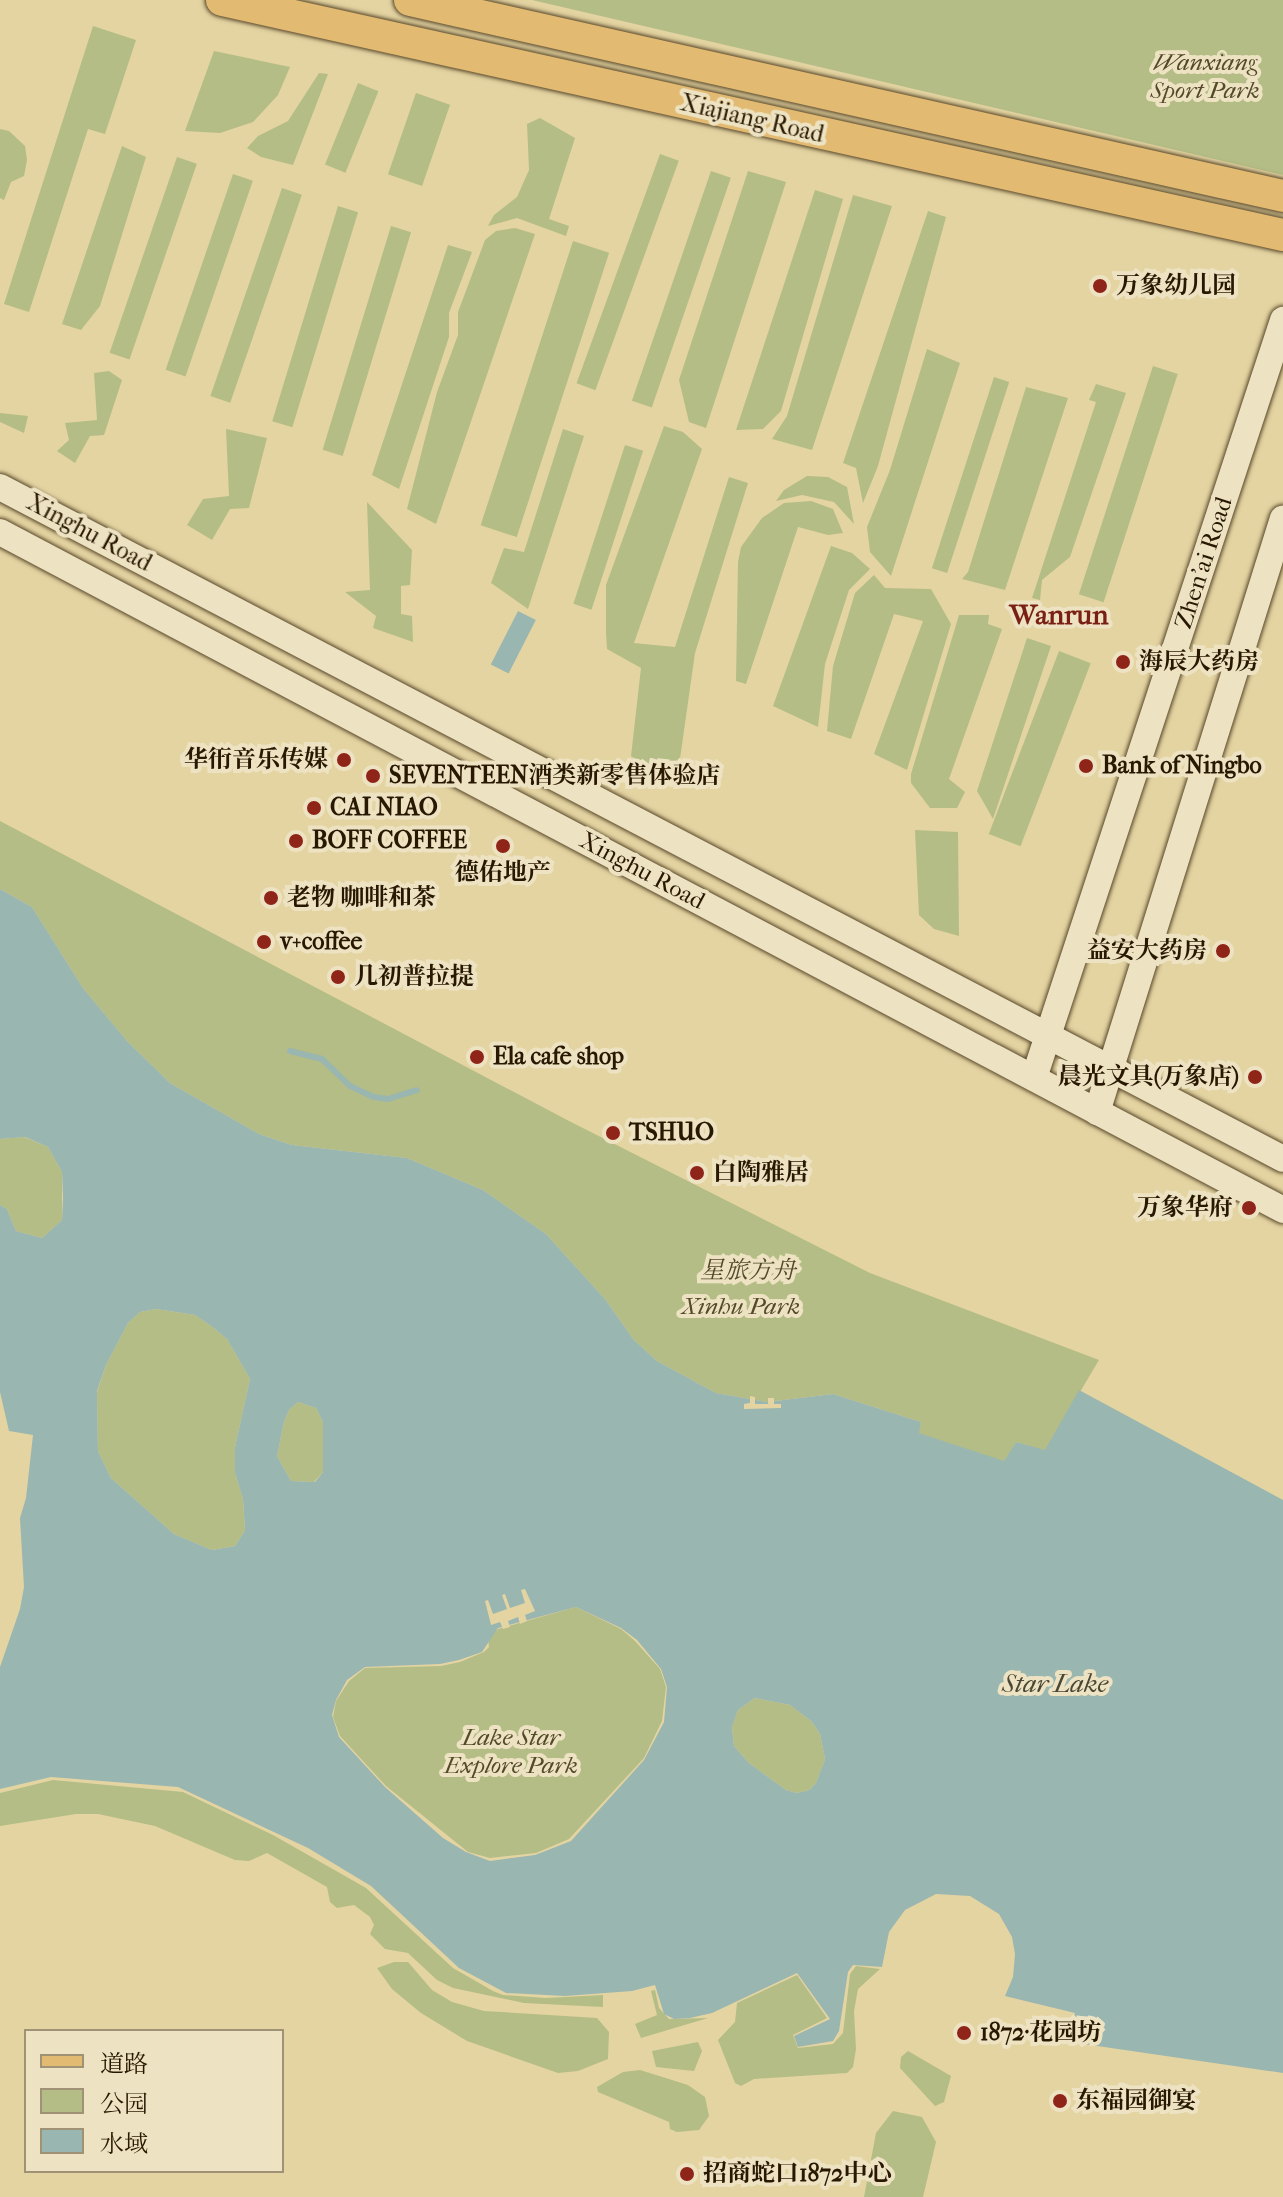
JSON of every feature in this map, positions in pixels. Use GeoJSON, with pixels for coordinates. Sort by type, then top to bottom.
{"type":"FeatureCollection","features":[{"type":"Feature","properties":{"kind":"main road","name":"Xiajiang Road"},"geometry":{"type":"LineString","coordinates":[[222,0],[1283,235]]}},
{"type":"Feature","properties":{"kind":"main road","name":"Xiajiang Road"},"geometry":{"type":"LineString","coordinates":[[410,0],[1283,196]]}},
{"type":"Feature","properties":{"kind":"street","name":"Zhen'ai Road"},"geometry":{"type":"LineString","coordinates":[[1034,1078],[1283,320]]}},
{"type":"Feature","properties":{"kind":"street","name":"Xinghu Road"},"geometry":{"type":"LineString","coordinates":[[0,487],[1283,1159]]}},
{"type":"Feature","properties":{"kind":"street"},"geometry":{"type":"LineString","coordinates":[[1097,1112],[1283,518]]}},
{"type":"Feature","properties":{"kind":"street","name":"Xinghu Road"},"geometry":{"type":"LineString","coordinates":[[0,532],[1283,1210]]}},
{"type":"Feature","properties":{"kind":"street"},"geometry":{"type":"LineString","coordinates":[[1166,1149],[1186,1108]]}},
{"type":"Feature","properties":{"kind":"green space","name":"Wanxiang Sport Park"},"geometry":{"type":"Polygon","coordinates":[[[532,0],[1283,0],[1283,175],[532,0]]]}},
{"type":"Feature","properties":{"kind":"green space"},"geometry":{"type":"Polygon","coordinates":[[[93,26],[136,40],[105,134],[88,129],[29,312],[4,304],[93,26]]]}},
{"type":"Feature","properties":{"kind":"green space"},"geometry":{"type":"Polygon","coordinates":[[[214,51],[290,67],[278,95],[253,122],[220,133],[185,131],[214,51]]]}},
{"type":"Feature","properties":{"kind":"green space"},"geometry":{"type":"Polygon","coordinates":[[[319,73],[328,74],[293,165],[261,157],[247,148],[258,136],[288,121],[319,73]]]}},
{"type":"Feature","properties":{"kind":"green space"},"geometry":{"type":"Polygon","coordinates":[[[358,83],[378,91],[345,173],[325,165],[358,83]]]}},
{"type":"Feature","properties":{"kind":"green space"},"geometry":{"type":"Polygon","coordinates":[[[416,93],[450,105],[422,186],[388,174],[416,93]]]}},
{"type":"Feature","properties":{"kind":"green space"},"geometry":{"type":"Polygon","coordinates":[[[540,118],[575,138],[549,219],[569,226],[566,236],[517,218],[488,226],[494,215],[517,197],[529,170],[527,124],[540,118]]]}},
{"type":"Feature","properties":{"kind":"green space"},"geometry":{"type":"Polygon","coordinates":[[[0,129],[9,131],[25,146],[27,160],[24,176],[11,182],[4,200],[0,198],[0,129]]]}},
{"type":"Feature","properties":{"kind":"green space"},"geometry":{"type":"Polygon","coordinates":[[[122,146],[146,157],[100,306],[81,330],[62,324],[122,146]]]}},
{"type":"Feature","properties":{"kind":"green space"},"geometry":{"type":"Polygon","coordinates":[[[660,154],[679,161],[595,390],[577,383],[660,154]]]}},
{"type":"Feature","properties":{"kind":"green space"},"geometry":{"type":"Polygon","coordinates":[[[177,157],[197,164],[129,360],[110,353],[177,157]]]}},
{"type":"Feature","properties":{"kind":"green space"},"geometry":{"type":"Polygon","coordinates":[[[711,171],[731,178],[652,408],[632,401],[711,171]]]}},
{"type":"Feature","properties":{"kind":"green space"},"geometry":{"type":"Polygon","coordinates":[[[748,171],[786,182],[706,428],[689,422],[679,380],[748,171]]]}},
{"type":"Feature","properties":{"kind":"green space"},"geometry":{"type":"Polygon","coordinates":[[[233,174],[253,181],[185,377],[166,370],[233,174]]]}},
{"type":"Feature","properties":{"kind":"green space"},"geometry":{"type":"Polygon","coordinates":[[[282,188],[302,195],[230,403],[210,396],[282,188]]]}},
{"type":"Feature","properties":{"kind":"green space"},"geometry":{"type":"Polygon","coordinates":[[[815,190],[843,199],[781,411],[763,429],[736,430],[815,190]]]}},
{"type":"Feature","properties":{"kind":"green space"},"geometry":{"type":"Polygon","coordinates":[[[853,195],[892,206],[812,450],[772,439],[787,416],[853,195]]]}},
{"type":"Feature","properties":{"kind":"green space"},"geometry":{"type":"Polygon","coordinates":[[[338,206],[358,212],[292,427],[272,421],[338,206]]]}},
{"type":"Feature","properties":{"kind":"green space"},"geometry":{"type":"Polygon","coordinates":[[[928,211],[946,217],[878,466],[863,503],[856,468],[843,463],[928,211]]]}},
{"type":"Feature","properties":{"kind":"green space"},"geometry":{"type":"Polygon","coordinates":[[[391,226],[411,232],[343,456],[323,450],[391,226]]]}},
{"type":"Feature","properties":{"kind":"green space"},"geometry":{"type":"Polygon","coordinates":[[[515,228],[535,234],[436,524],[407,509],[437,392],[458,335],[458,312],[485,240],[496,231],[515,228]]]}},
{"type":"Feature","properties":{"kind":"green space"},"geometry":{"type":"Polygon","coordinates":[[[573,241],[609,253],[517,537],[481,525],[573,241]]]}},
{"type":"Feature","properties":{"kind":"green space"},"geometry":{"type":"Polygon","coordinates":[[[448,245],[472,252],[449,313],[449,337],[399,489],[372,475],[448,245]]]}},
{"type":"Feature","properties":{"kind":"green space"},"geometry":{"type":"Polygon","coordinates":[[[927,349],[960,363],[891,576],[870,552],[867,527],[890,470],[927,349]]]}},
{"type":"Feature","properties":{"kind":"green space"},"geometry":{"type":"Polygon","coordinates":[[[1153,366],[1178,374],[1104,602],[1079,594],[1153,366]]]}},
{"type":"Feature","properties":{"kind":"green space"},"geometry":{"type":"Polygon","coordinates":[[[109,371],[122,380],[104,435],[90,436],[75,463],[57,451],[69,440],[65,423],[97,420],[94,373],[109,371]]]}},
{"type":"Feature","properties":{"kind":"green space"},"geometry":{"type":"Polygon","coordinates":[[[994,377],[1009,382],[947,573],[932,568],[994,377]]]}},
{"type":"Feature","properties":{"kind":"green space"},"geometry":{"type":"Polygon","coordinates":[[[1096,384],[1126,393],[1070,557],[1042,580],[1040,600],[1032,598],[1096,402],[1089,400],[1096,384]]]}},
{"type":"Feature","properties":{"kind":"green space"},"geometry":{"type":"Polygon","coordinates":[[[1026,387],[1068,398],[1005,590],[962,579],[968,572],[1026,387]]]}},
{"type":"Feature","properties":{"kind":"green space"},"geometry":{"type":"Polygon","coordinates":[[[0,413],[28,416],[24,433],[0,422],[0,413]]]}},
{"type":"Feature","properties":{"kind":"green space"},"geometry":{"type":"Polygon","coordinates":[[[664,426],[683,432],[702,449],[634,643],[675,647],[729,477],[748,483],[695,653],[676,787],[631,756],[641,668],[607,649],[606,632],[606,585],[664,426]]]}},
{"type":"Feature","properties":{"kind":"green space"},"geometry":{"type":"Polygon","coordinates":[[[226,429],[267,438],[249,508],[230,509],[212,540],[187,525],[203,499],[229,496],[226,429]]]}},
{"type":"Feature","properties":{"kind":"green space"},"geometry":{"type":"Polygon","coordinates":[[[563,429],[584,436],[528,609],[491,583],[504,548],[524,552],[563,429]]]}},
{"type":"Feature","properties":{"kind":"green space"},"geometry":{"type":"Polygon","coordinates":[[[625,445],[643,451],[591,610],[573,604],[625,445]]]}},
{"type":"Feature","properties":{"kind":"green space"},"geometry":{"type":"Polygon","coordinates":[[[807,476],[828,477],[847,487],[854,524],[834,502],[802,495],[776,501],[784,490],[807,476]]]}},
{"type":"Feature","properties":{"kind":"green space"},"geometry":{"type":"Polygon","coordinates":[[[811,501],[833,509],[843,533],[828,535],[798,527],[746,684],[736,681],[738,562],[741,547],[762,518],[784,503],[811,501]]]}},
{"type":"Feature","properties":{"kind":"green space"},"geometry":{"type":"Polygon","coordinates":[[[367,502],[412,550],[410,585],[401,586],[401,614],[412,616],[413,642],[373,628],[376,616],[345,592],[370,590],[367,502]]]}},
{"type":"Feature","properties":{"kind":"green space"},"geometry":{"type":"Polygon","coordinates":[[[831,546],[852,553],[870,569],[849,590],[825,664],[818,727],[773,706],[831,546]]]}},
{"type":"Feature","properties":{"kind":"green space"},"geometry":{"type":"Polygon","coordinates":[[[874,575],[885,588],[931,589],[951,624],[907,770],[874,754],[923,621],[894,614],[851,739],[827,731],[833,666],[855,593],[874,575]]]}},
{"type":"Feature","properties":{"kind":"green space"},"geometry":{"type":"Polygon","coordinates":[[[959,615],[989,615],[988,624],[1002,629],[949,779],[965,792],[957,808],[930,808],[911,783],[911,774],[959,615]]]}},
{"type":"Feature","properties":{"kind":"green space"},"geometry":{"type":"Polygon","coordinates":[[[1027,638],[1051,646],[993,819],[977,791],[1027,638]]]}},
{"type":"Feature","properties":{"kind":"green space"},"geometry":{"type":"Polygon","coordinates":[[[1059,651],[1091,663],[1021,846],[989,834],[1059,651]]]}},
{"type":"Feature","properties":{"kind":"green space","name":"Xinhu Park"},"geometry":{"type":"Polygon","coordinates":[[[0,821],[569,1121],[870,1273],[1099,1360],[1045,1451],[1016,1442],[1004,1462],[918,1433],[921,1422],[833,1394],[767,1402],[716,1393],[657,1361],[634,1340],[605,1299],[546,1234],[483,1190],[407,1158],[292,1145],[259,1134],[170,1083],[127,1041],[83,988],[32,907],[0,889],[0,821]]]}},
{"type":"Feature","properties":{"kind":"green space"},"geometry":{"type":"Polygon","coordinates":[[[915,830],[958,832],[959,936],[934,929],[919,915],[915,830]]]}},
{"type":"Feature","properties":{"kind":"green space"},"geometry":{"type":"Polygon","coordinates":[[[24,1137],[48,1147],[62,1172],[62,1220],[42,1238],[16,1231],[7,1209],[0,1205],[0,1139],[24,1137]]]}},
{"type":"Feature","properties":{"kind":"green space"},"geometry":{"type":"Polygon","coordinates":[[[156,1309],[195,1315],[211,1326],[227,1339],[250,1379],[235,1447],[235,1473],[243,1499],[245,1530],[235,1546],[212,1550],[174,1534],[111,1478],[98,1451],[97,1392],[106,1365],[128,1323],[140,1312],[156,1309]]]}},
{"type":"Feature","properties":{"kind":"green space"},"geometry":{"type":"Polygon","coordinates":[[[298,1402],[316,1408],[323,1422],[323,1472],[314,1482],[291,1481],[277,1456],[284,1422],[289,1410],[298,1402]]]}},
{"type":"Feature","properties":{"kind":"green space","name":"Lake Star Explore Park"},"geometry":{"type":"Polygon","coordinates":[[[576,1607],[621,1629],[635,1641],[660,1669],[666,1687],[662,1721],[644,1758],[569,1839],[536,1853],[490,1858],[468,1852],[386,1786],[340,1736],[333,1717],[336,1701],[349,1681],[365,1668],[441,1666],[460,1662],[484,1652],[489,1647],[488,1638],[498,1629],[576,1607]]]}},
{"type":"Feature","properties":{"kind":"green space"},"geometry":{"type":"Polygon","coordinates":[[[755,1698],[790,1705],[812,1722],[820,1734],[825,1759],[816,1783],[809,1790],[797,1793],[786,1790],[749,1763],[734,1746],[732,1727],[738,1710],[755,1698]]]}},
{"type":"Feature","properties":{"kind":"green space"},"geometry":{"type":"Polygon","coordinates":[[[53,1780],[183,1792],[273,1835],[366,1888],[453,1968],[493,1991],[503,1995],[546,1998],[603,1995],[603,2007],[524,2003],[453,1988],[437,1980],[408,1953],[385,1949],[370,1934],[374,1925],[370,1917],[354,1905],[337,1908],[330,1902],[327,1887],[267,1853],[249,1861],[235,1860],[155,1826],[98,1814],[76,1814],[0,1826],[0,1793],[53,1780]]]}},
{"type":"Feature","properties":{"kind":"green space"},"geometry":{"type":"Polygon","coordinates":[[[394,1962],[408,1962],[432,1990],[452,2002],[484,2011],[597,2018],[609,2032],[608,2059],[578,2071],[558,2073],[467,2041],[421,2013],[392,1989],[377,1968],[394,1962]]]}},
{"type":"Feature","properties":{"kind":"green space"},"geometry":{"type":"Polygon","coordinates":[[[856,1966],[880,1969],[858,1989],[854,2011],[856,2049],[853,2067],[847,2073],[754,2079],[741,2086],[735,2083],[718,2040],[735,2022],[737,2003],[797,1975],[827,2018],[793,2035],[798,2048],[833,2044],[843,2033],[850,1974],[856,1966]]]}},
{"type":"Feature","properties":{"kind":"green space"},"geometry":{"type":"Polygon","coordinates":[[[655,1990],[659,2008],[669,2019],[708,2018],[641,2038],[635,2024],[657,2015],[651,1991],[655,1990]]]}},
{"type":"Feature","properties":{"kind":"green space"},"geometry":{"type":"Polygon","coordinates":[[[698,2042],[702,2051],[694,2071],[656,2067],[652,2051],[698,2042]]]}},
{"type":"Feature","properties":{"kind":"green space"},"geometry":{"type":"Polygon","coordinates":[[[908,2051],[951,2076],[944,2102],[935,2106],[900,2068],[901,2057],[908,2051]]]}},
{"type":"Feature","properties":{"kind":"green space"},"geometry":{"type":"Polygon","coordinates":[[[640,2070],[688,2085],[705,2097],[709,2116],[699,2130],[677,2132],[670,2129],[669,2122],[598,2092],[597,2087],[623,2072],[640,2070]]]}},
{"type":"Feature","properties":{"kind":"green space"},"geometry":{"type":"Polygon","coordinates":[[[893,2111],[922,2117],[936,2142],[923,2197],[864,2197],[876,2133],[893,2111]]]}},
{"type":"Feature","properties":{"kind":"water"},"geometry":{"type":"Polygon","coordinates":[[[518,611],[536,620],[509,674],[491,664],[518,611]]]}},
{"type":"Feature","properties":{"kind":"water","name":"Star Lake"},"geometry":{"type":"Polygon","coordinates":[[[0,889],[32,907],[83,988],[127,1041],[170,1083],[259,1134],[292,1145],[407,1158],[483,1190],[546,1234],[605,1299],[634,1340],[657,1361],[716,1393],[767,1402],[833,1394],[921,1422],[919,1433],[1004,1461],[1016,1442],[1045,1450],[1079,1390],[1283,1500],[1283,2073],[1070,2042],[1075,2013],[1005,1996],[1013,1977],[1015,1954],[1012,1937],[999,1914],[970,1896],[936,1894],[905,1910],[889,1932],[882,1967],[853,1965],[848,1972],[839,2031],[833,2041],[798,2047],[794,2036],[830,2019],[797,1973],[712,2013],[690,2018],[674,2019],[664,2014],[655,1985],[632,1991],[565,1996],[506,1993],[459,1968],[371,1886],[308,1848],[178,1787],[51,1777],[0,1789],[0,1667],[20,1609],[24,1587],[20,1518],[26,1498],[33,1435],[9,1431],[0,1392],[0,1205],[7,1209],[16,1231],[42,1238],[62,1220],[63,1198],[62,1172],[48,1147],[25,1137],[0,1139],[0,889]],[[156,1309],[140,1312],[128,1323],[106,1365],[97,1391],[98,1451],[111,1478],[174,1534],[212,1550],[235,1546],[245,1530],[243,1499],[235,1473],[235,1447],[250,1379],[227,1339],[195,1315],[156,1309]],[[298,1402],[289,1410],[277,1456],[291,1481],[315,1482],[323,1472],[323,1422],[316,1408],[298,1402]],[[576,1607],[498,1628],[482,1652],[459,1660],[440,1664],[365,1667],[347,1680],[332,1715],[339,1737],[385,1787],[443,1838],[466,1852],[490,1861],[535,1855],[571,1841],[644,1760],[664,1722],[667,1687],[661,1669],[637,1640],[621,1628],[576,1607]],[[755,1698],[738,1710],[732,1727],[734,1746],[749,1763],[786,1790],[797,1793],[809,1790],[816,1783],[825,1759],[820,1734],[812,1722],[790,1705],[755,1698]]]}},
{"type":"Feature","properties":{"kind":"pier"},"geometry":{"type":"Polygon","coordinates":[[[750,1396],[755,1397],[755,1404],[768,1404],[768,1398],[774,1398],[774,1404],[781,1404],[781,1408],[744,1409],[744,1404],[750,1403],[750,1396]]]}},
{"type":"Feature","properties":{"kind":"pier"},"geometry":{"type":"Polygon","coordinates":[[[525,1589],[535,1611],[525,1615],[527,1621],[520,1624],[518,1617],[508,1621],[510,1627],[503,1629],[500,1622],[491,1625],[485,1601],[488,1600],[493,1614],[507,1609],[502,1595],[505,1594],[510,1608],[525,1603],[521,1590],[525,1589]]]}},
{"type":"Feature","properties":{"kind":"waterway"},"geometry":{"type":"LineString","coordinates":[[290,1051],[322,1059],[350,1086],[374,1097],[388,1099],[417,1090]]}},
{"type":"Feature","properties":{"kind":"place","name":"万象幼儿园"},"geometry":{"type":"Point","coordinates":[1100,286]}},
{"type":"Feature","properties":{"kind":"place","name":"海辰大药房"},"geometry":{"type":"Point","coordinates":[1123,662]}},
{"type":"Feature","properties":{"kind":"place","name":"华衎音乐传媒"},"geometry":{"type":"Point","coordinates":[344,760]}},
{"type":"Feature","properties":{"kind":"place","name":"Bank of Ningbo"},"geometry":{"type":"Point","coordinates":[1086,766]}},
{"type":"Feature","properties":{"kind":"place","name":"SEVENTEEN酒类新零售体验店"},"geometry":{"type":"Point","coordinates":[373,776]}},
{"type":"Feature","properties":{"kind":"place","name":"CAI NIAO"},"geometry":{"type":"Point","coordinates":[314,808]}},
{"type":"Feature","properties":{"kind":"place","name":"BOFF COFFEE"},"geometry":{"type":"Point","coordinates":[296,841]}},
{"type":"Feature","properties":{"kind":"place","name":"德佑地产"},"geometry":{"type":"Point","coordinates":[503,846]}},
{"type":"Feature","properties":{"kind":"place","name":"老物 咖啡和茶"},"geometry":{"type":"Point","coordinates":[271,898]}},
{"type":"Feature","properties":{"kind":"place","name":"v+coffee"},"geometry":{"type":"Point","coordinates":[264,942]}},
{"type":"Feature","properties":{"kind":"place","name":"益安大药房"},"geometry":{"type":"Point","coordinates":[1223,951]}},
{"type":"Feature","properties":{"kind":"place","name":"几初普拉提"},"geometry":{"type":"Point","coordinates":[338,977]}},
{"type":"Feature","properties":{"kind":"place","name":"Ela cafe shop"},"geometry":{"type":"Point","coordinates":[477,1057]}},
{"type":"Feature","properties":{"kind":"place","name":"晨光文具(万象店)"},"geometry":{"type":"Point","coordinates":[1255,1077]}},
{"type":"Feature","properties":{"kind":"place","name":"TSHUO"},"geometry":{"type":"Point","coordinates":[613,1133]}},
{"type":"Feature","properties":{"kind":"place","name":"白陶雅居"},"geometry":{"type":"Point","coordinates":[697,1173]}},
{"type":"Feature","properties":{"kind":"place","name":"万象华府"},"geometry":{"type":"Point","coordinates":[1249,1208]}},
{"type":"Feature","properties":{"kind":"place","name":"1872·花园坊"},"geometry":{"type":"Point","coordinates":[964,2033]}},
{"type":"Feature","properties":{"kind":"place","name":"东福园御宴"},"geometry":{"type":"Point","coordinates":[1060,2101]}},
{"type":"Feature","properties":{"kind":"place","name":"招商蛇口1872中心"},"geometry":{"type":"Point","coordinates":[687,2174]}},
{"type":"Feature","properties":{"kind":"district","name":"Wanrun"},"geometry":{"type":"Point","coordinates":[1059,615]}},
{"type":"Feature","properties":{"kind":"park label","name":"星旅方舟"},"geometry":{"type":"Point","coordinates":[748,1271]}}]}
